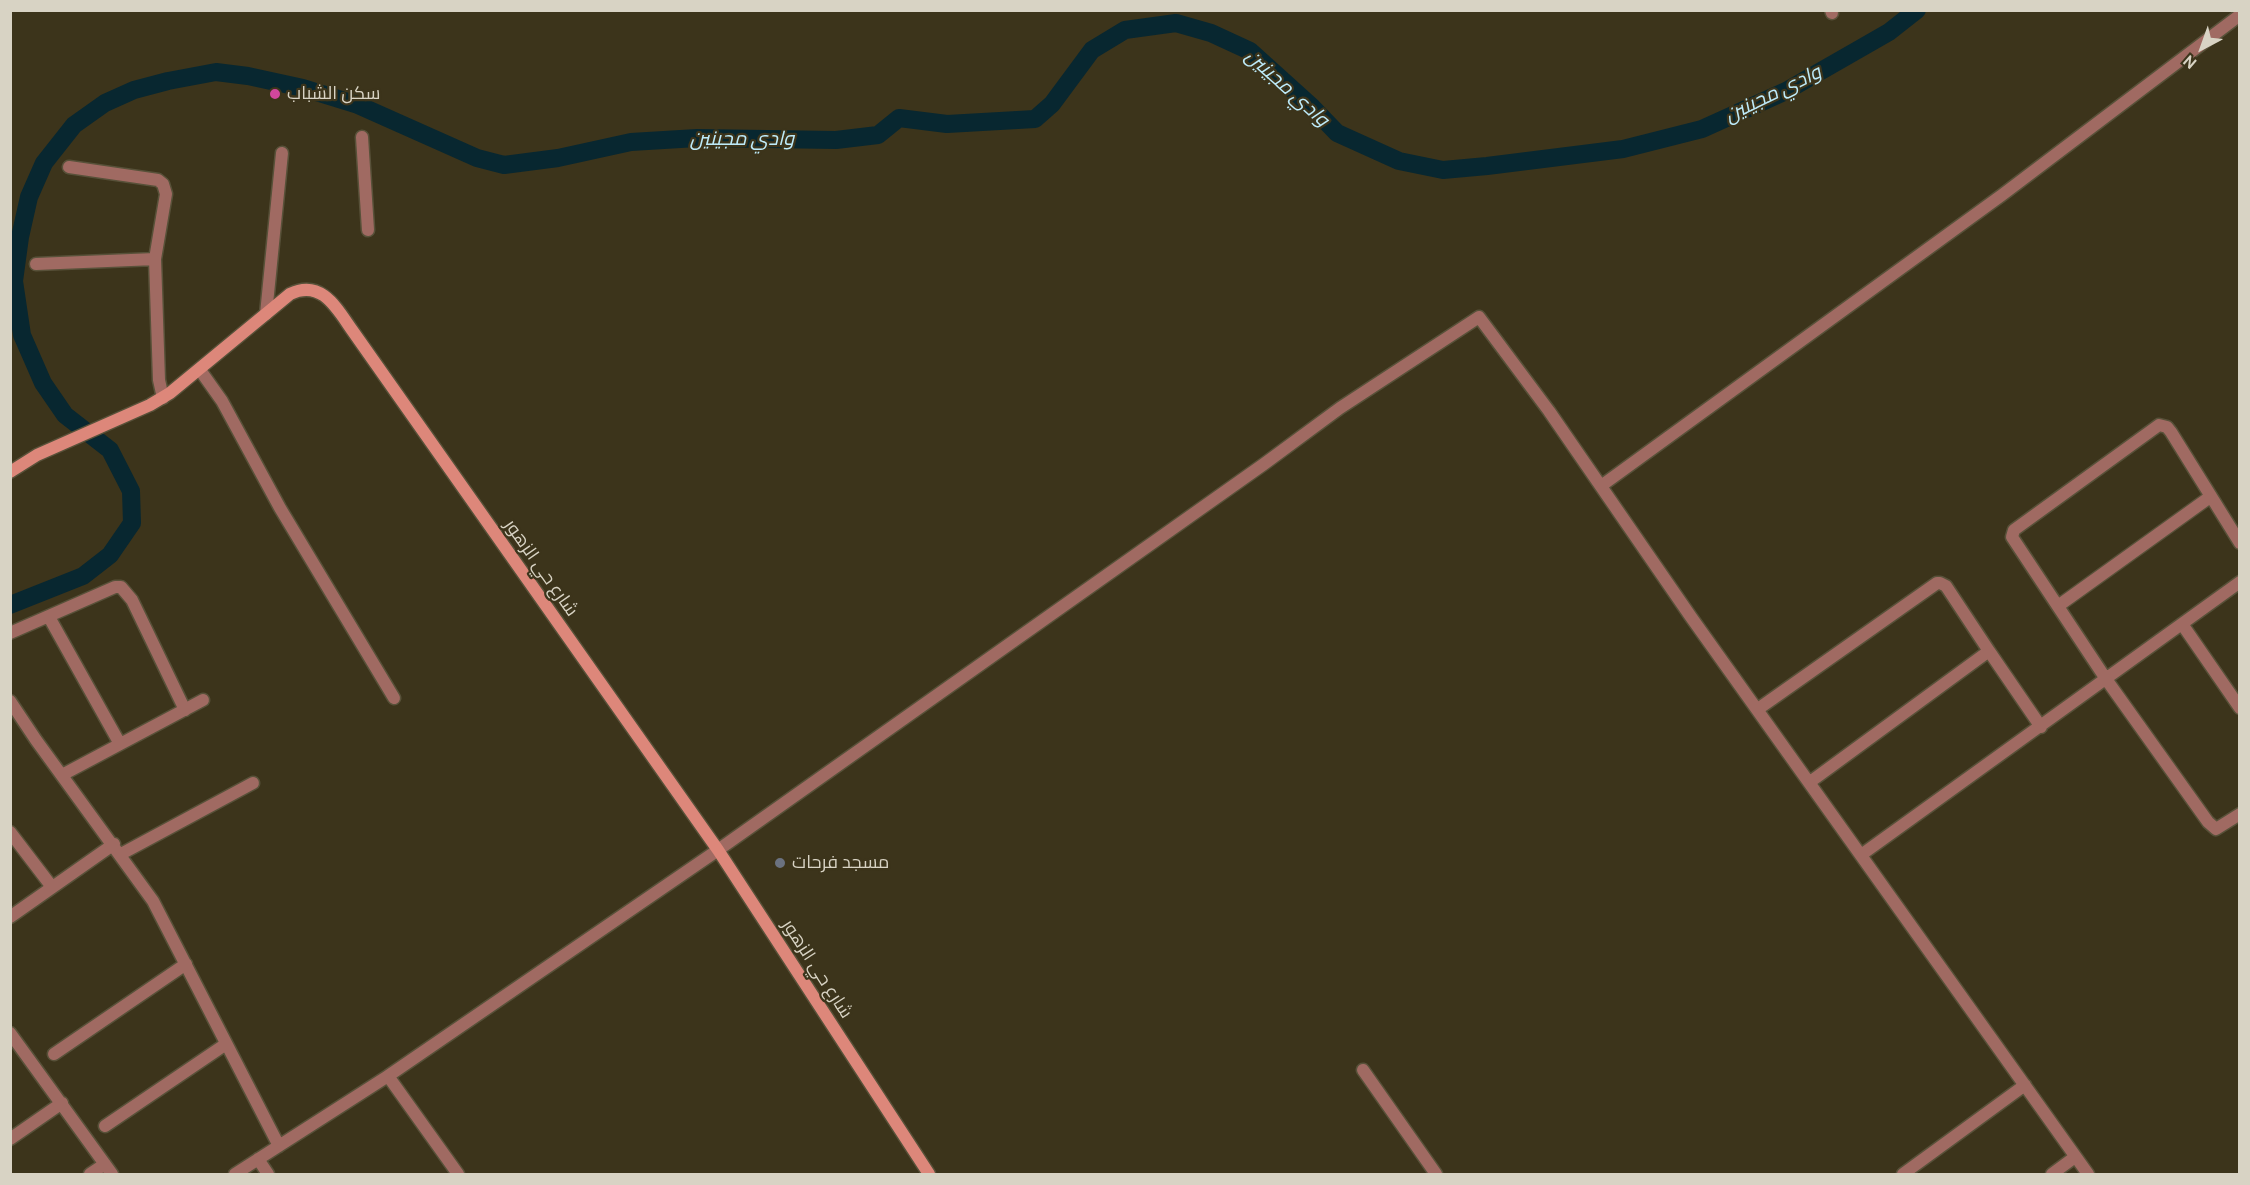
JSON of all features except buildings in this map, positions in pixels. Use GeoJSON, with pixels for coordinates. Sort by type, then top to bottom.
{"type":"FeatureCollection","features":[{"type":"Feature","properties":{"kind":"street"},"geometry":{"type":"LineString","coordinates":[[1601,486],[2002,195],[2240,15]]}},
{"type":"Feature","properties":{"kind":"street"},"geometry":{"type":"LineString","coordinates":[[362,138],[368,230]]}},
{"type":"Feature","properties":{"kind":"street"},"geometry":{"type":"LineString","coordinates":[[266,314],[282,153]]}},
{"type":"Feature","properties":{"kind":"street"},"geometry":{"type":"LineString","coordinates":[[69,167],[158,180],[163,184],[166,194],[155,259],[159,380],[163,398]]}},
{"type":"Feature","properties":{"kind":"street"},"geometry":{"type":"LineString","coordinates":[[36,264],[155,259]]}},
{"type":"Feature","properties":{"kind":"street","name":"شارع حي الزهور"},"geometry":{"type":"LineString","coordinates":[[10,472],[37,455],[163,398],[201,370],[290,294],[303,288],[315,290],[324,295],[337,308],[718,850],[929,1174]]}},
{"type":"Feature","properties":{"kind":"street"},"geometry":{"type":"LineString","coordinates":[[235,1174],[388,1076],[718,850],[1340,408],[1479,317],[1510,357],[1684,608],[2088,1174]]}},
{"type":"Feature","properties":{"kind":"street"},"geometry":{"type":"LineString","coordinates":[[201,370],[222,401],[280,508],[394,698]]}},
{"type":"Feature","properties":{"kind":"street"},"geometry":{"type":"LineString","coordinates":[[2240,543],[2167,427],[2159,425],[2012,533],[2014,541],[2106,679],[2212,827],[2220,828],[2240,814]]}},
{"type":"Feature","properties":{"kind":"street"},"geometry":{"type":"LineString","coordinates":[[2058,606],[2210,497]]}},
{"type":"Feature","properties":{"kind":"street"},"geometry":{"type":"LineString","coordinates":[[1861,855],[2240,582]]}},
{"type":"Feature","properties":{"kind":"street"},"geometry":{"type":"LineString","coordinates":[[1758,709],[1940,583],[1946,586],[2041,727]]}},
{"type":"Feature","properties":{"kind":"street"},"geometry":{"type":"LineString","coordinates":[[10,633],[115,586],[121,587],[132,600],[185,710]]}},
{"type":"Feature","properties":{"kind":"street"},"geometry":{"type":"LineString","coordinates":[[49,617],[120,744]]}},
{"type":"Feature","properties":{"kind":"street"},"geometry":{"type":"LineString","coordinates":[[2182,624],[2240,708]]}},
{"type":"Feature","properties":{"kind":"street"},"geometry":{"type":"LineString","coordinates":[[1810,782],[1989,651]]}},
{"type":"Feature","properties":{"kind":"street"},"geometry":{"type":"LineString","coordinates":[[62,775],[203,700]]}},
{"type":"Feature","properties":{"kind":"street"},"geometry":{"type":"LineString","coordinates":[[10,701],[153,901],[279,1146]]}},
{"type":"Feature","properties":{"kind":"street"},"geometry":{"type":"LineString","coordinates":[[10,917],[52,887],[117,849],[253,783]]}},
{"type":"Feature","properties":{"kind":"street"},"geometry":{"type":"LineString","coordinates":[[10,832],[52,887]]}},
{"type":"Feature","properties":{"kind":"street"},"geometry":{"type":"LineString","coordinates":[[54,1054],[186,964]]}},
{"type":"Feature","properties":{"kind":"street"},"geometry":{"type":"LineString","coordinates":[[10,1033],[109,1169],[90,1174]]}},
{"type":"Feature","properties":{"kind":"street"},"geometry":{"type":"LineString","coordinates":[[105,1126],[226,1044]]}},
{"type":"Feature","properties":{"kind":"street"},"geometry":{"type":"LineString","coordinates":[[1363,1070],[1436,1174]]}},
{"type":"Feature","properties":{"kind":"street"},"geometry":{"type":"LineString","coordinates":[[388,1076],[458,1174]]}},
{"type":"Feature","properties":{"kind":"street"},"geometry":{"type":"LineString","coordinates":[[1903,1174],[2025,1085]]}},
{"type":"Feature","properties":{"kind":"street"},"geometry":{"type":"LineString","coordinates":[[10,1139],[62,1104]]}},
{"type":"Feature","properties":{"kind":"street"},"geometry":{"type":"LineString","coordinates":[[2052,1174],[2075,1157]]}},
{"type":"Feature","properties":{"kind":"street"},"geometry":{"type":"LineString","coordinates":[[258,1159],[268,1174]]}},
{"type":"Feature","properties":{"kind":"waterway","name":"وادي مجينين"},"geometry":{"type":"LineString","coordinates":[[10,605],[83,576],[110,555],[132,523],[131,491],[110,450],[65,415],[43,383],[22,335],[14,281],[20,237],[29,197],[44,163],[74,125],[105,103],[134,90],[216,72],[248,76],[303,88],[358,105],[477,158],[504,165],[558,158],[631,142],[697,138],[836,140],[878,135],[899,118],[947,124],[1035,119],[1052,104],[1092,50],[1125,30],[1176,23],[1211,33],[1250,51],[1337,133],[1399,161],[1443,170],[1623,149],[1702,129],[1786,91],[1889,32],[1917,10]]}},
{"type":"Feature","properties":{"kind":"place","name":"سكن الشباب"},"geometry":{"type":"Point","coordinates":[275,94]}},
{"type":"Feature","properties":{"kind":"place","name":"مسجد فرحات"},"geometry":{"type":"Point","coordinates":[780,863]}}]}
